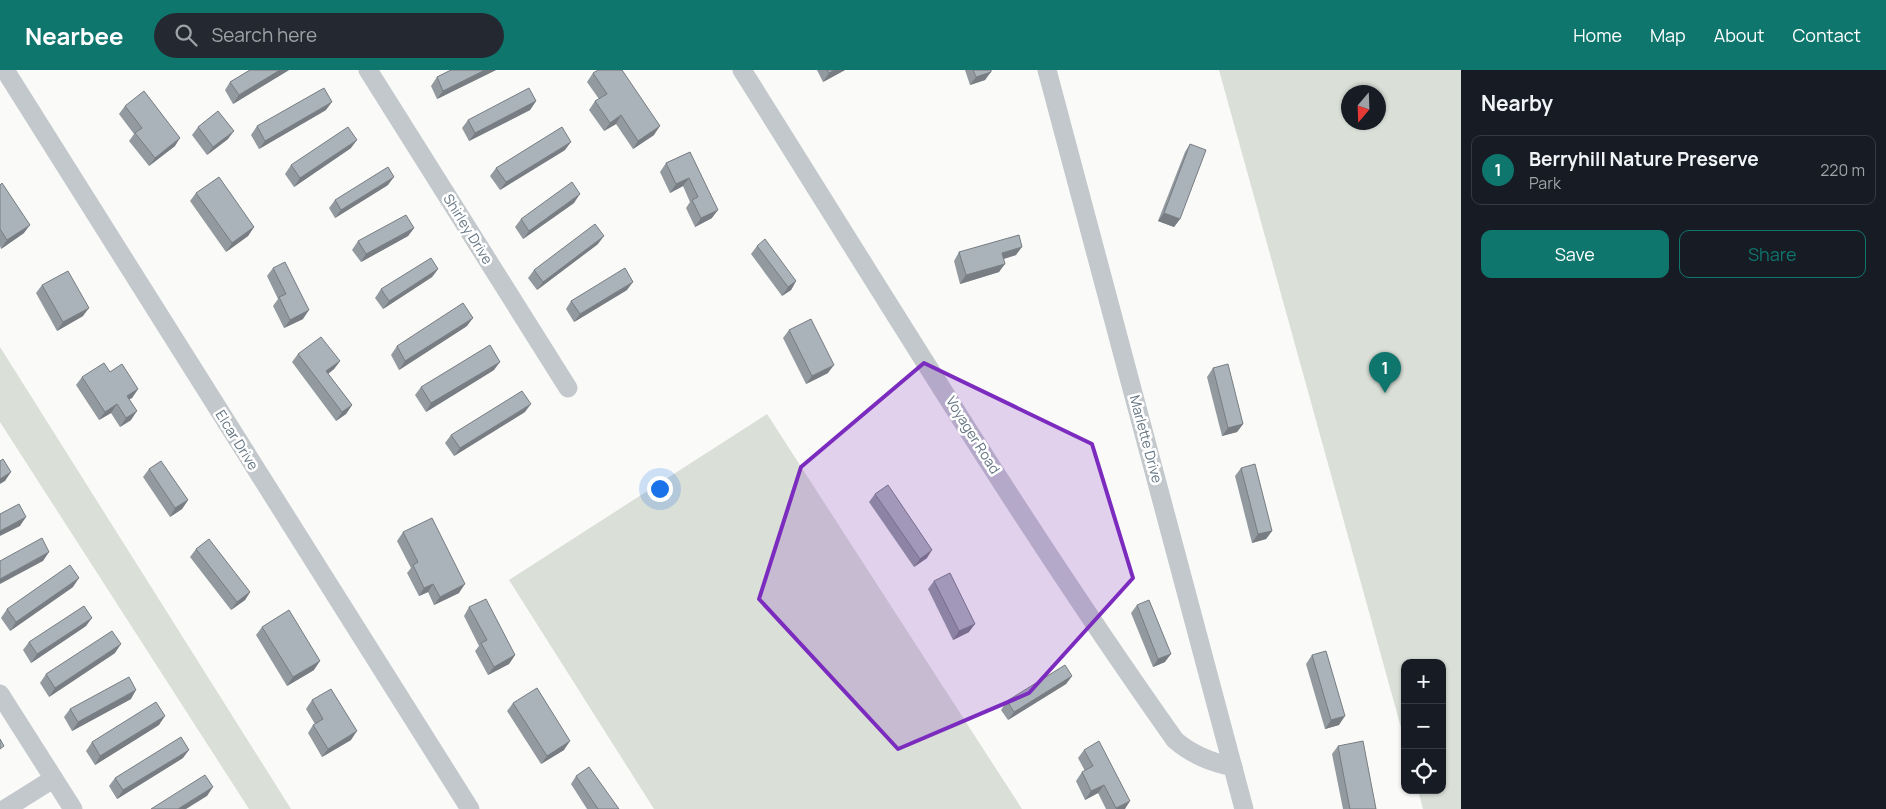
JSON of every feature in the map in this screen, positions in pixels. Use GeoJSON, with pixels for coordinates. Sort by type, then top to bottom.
{"type":"FeatureCollection","features":[{"type":"Feature","properties":{"kind":"street","name":"Elcar Drive"},"geometry":{"type":"LineString","coordinates":[[5,70],[470,809]]}},
{"type":"Feature","properties":{"kind":"street","name":"Shirley Drive"},"geometry":{"type":"LineString","coordinates":[[368,70],[568,388]]}},
{"type":"Feature","properties":{"kind":"street","name":"Voyager Road"},"geometry":{"type":"LineString","coordinates":[[742,70],[993,468],[1175,740],[1184,748],[1204,759],[1233,767]]}},
{"type":"Feature","properties":{"kind":"street","name":"Marlette Drive"},"geometry":{"type":"LineString","coordinates":[[1047,70],[1244,809]]}},
{"type":"Feature","properties":{"kind":"street"},"geometry":{"type":"LineString","coordinates":[[0,694],[73,809]]}},
{"type":"Feature","properties":{"kind":"street"},"geometry":{"type":"LineString","coordinates":[[5,809],[53,779]]}},
{"type":"Feature","properties":{"kind":"highlighted area"},"geometry":{"type":"Polygon","coordinates":[[[924,363],[1092,444],[1133,578],[1029,693],[898,749],[759,599],[801,467],[924,363]]]}},
{"type":"Feature","properties":{"kind":"shaded area"},"geometry":{"type":"Polygon","coordinates":[[[1219,70],[1461,70],[1461,809],[1423,809],[1419,794],[1446,794],[1446,659],[1401,659],[1401,728],[1219,70]]]}},
{"type":"Feature","properties":{"kind":"shaded area"},"geometry":{"type":"Polygon","coordinates":[[[0,347],[291,809],[249,809],[0,422],[0,347]]]}},
{"type":"Feature","properties":{"kind":"shaded area"},"geometry":{"type":"Polygon","coordinates":[[[767,414],[1022,809],[654,809],[509,580],[767,414]]]}},
{"type":"Feature","properties":{"kind":"building"},"geometry":{"type":"Polygon","coordinates":[[[250,70],[280,70],[239,95],[230,82],[250,70]]]}},
{"type":"Feature","properties":{"kind":"building"},"geometry":{"type":"Polygon","coordinates":[[[451,70],[485,70],[443,91],[437,77],[451,70]]]}},
{"type":"Feature","properties":{"kind":"building"},"geometry":{"type":"Polygon","coordinates":[[[598,70],[622,70],[660,126],[638,141],[621,115],[610,123],[595,101],[607,94],[593,73],[598,70]]]}},
{"type":"Feature","properties":{"kind":"building"},"geometry":{"type":"Polygon","coordinates":[[[973,70],[991,70],[991,72],[976,77],[973,70]]]}},
{"type":"Feature","properties":{"kind":"building"},"geometry":{"type":"Polygon","coordinates":[[[324,88],[332,102],[265,141],[257,126],[324,88]]]}},
{"type":"Feature","properties":{"kind":"building"},"geometry":{"type":"Polygon","coordinates":[[[529,88],[536,101],[475,133],[468,120],[529,88]]]}},
{"type":"Feature","properties":{"kind":"building"},"geometry":{"type":"Polygon","coordinates":[[[144,91],[180,138],[155,158],[135,133],[142,128],[125,106],[144,91]]]}},
{"type":"Feature","properties":{"kind":"building"},"geometry":{"type":"Polygon","coordinates":[[[218,111],[234,131],[213,147],[198,127],[218,111]]]}},
{"type":"Feature","properties":{"kind":"building"},"geometry":{"type":"Polygon","coordinates":[[[348,127],[357,140],[300,178],[291,165],[348,127]]]}},
{"type":"Feature","properties":{"kind":"building"},"geometry":{"type":"Polygon","coordinates":[[[562,127],[571,142],[506,182],[496,168],[562,127]]]}},
{"type":"Feature","properties":{"kind":"building"},"geometry":{"type":"Polygon","coordinates":[[[1190,144],[1206,150],[1180,219],[1164,213],[1190,144]]]}},
{"type":"Feature","properties":{"kind":"building"},"geometry":{"type":"Polygon","coordinates":[[[690,152],[718,210],[701,218],[692,200],[698,197],[689,178],[676,184],[666,163],[690,152]]]}},
{"type":"Feature","properties":{"kind":"building"},"geometry":{"type":"Polygon","coordinates":[[[388,167],[394,177],[341,210],[335,200],[388,167]]]}},
{"type":"Feature","properties":{"kind":"building"},"geometry":{"type":"Polygon","coordinates":[[[219,177],[254,227],[232,243],[196,193],[219,177]]]}},
{"type":"Feature","properties":{"kind":"building"},"geometry":{"type":"Polygon","coordinates":[[[572,182],[580,194],[529,231],[521,219],[572,182]]]}},
{"type":"Feature","properties":{"kind":"building"},"geometry":{"type":"Polygon","coordinates":[[[2,183],[30,225],[7,240],[0,229],[0,185],[2,183]]]}},
{"type":"Feature","properties":{"kind":"building"},"geometry":{"type":"Polygon","coordinates":[[[406,215],[414,228],[366,254],[358,241],[406,215]]]}},
{"type":"Feature","properties":{"kind":"building"},"geometry":{"type":"Polygon","coordinates":[[[595,224],[604,236],[543,282],[534,270],[595,224]]]}},
{"type":"Feature","properties":{"kind":"building"},"geometry":{"type":"Polygon","coordinates":[[[1019,235],[1022,247],[1002,253],[1005,264],[966,275],[959,252],[1019,235]]]}},
{"type":"Feature","properties":{"kind":"building"},"geometry":{"type":"Polygon","coordinates":[[[765,239],[796,281],[788,287],[757,246],[765,239]]]}},
{"type":"Feature","properties":{"kind":"building"},"geometry":{"type":"Polygon","coordinates":[[[431,258],[438,269],[389,301],[381,289],[431,258]]]}},
{"type":"Feature","properties":{"kind":"building"},"geometry":{"type":"Polygon","coordinates":[[[285,262],[309,310],[290,320],[279,297],[286,294],[273,268],[285,262]]]}},
{"type":"Feature","properties":{"kind":"building"},"geometry":{"type":"Polygon","coordinates":[[[625,268],[633,282],[580,314],[571,301],[625,268]]]}},
{"type":"Feature","properties":{"kind":"building"},"geometry":{"type":"Polygon","coordinates":[[[68,271],[89,308],[63,322],[42,285],[68,271]]]}},
{"type":"Feature","properties":{"kind":"building"},"geometry":{"type":"Polygon","coordinates":[[[463,303],[473,318],[405,361],[397,346],[463,303]]]}},
{"type":"Feature","properties":{"kind":"building"},"geometry":{"type":"Polygon","coordinates":[[[811,319],[834,365],[812,376],[789,330],[811,319]]]}},
{"type":"Feature","properties":{"kind":"building"},"geometry":{"type":"Polygon","coordinates":[[[321,337],[340,361],[326,371],[352,405],[342,412],[298,354],[321,337]]]}},
{"type":"Feature","properties":{"kind":"building"},"geometry":{"type":"Polygon","coordinates":[[[490,345],[500,362],[431,403],[421,387],[490,345]]]}},
{"type":"Feature","properties":{"kind":"building"},"geometry":{"type":"Polygon","coordinates":[[[104,363],[110,372],[122,364],[138,389],[127,396],[137,411],[126,418],[117,404],[105,412],[82,377],[104,363]]]}},
{"type":"Feature","properties":{"kind":"building"},"geometry":{"type":"Polygon","coordinates":[[[1228,364],[1243,424],[1228,428],[1213,368],[1228,364]]]}},
{"type":"Feature","properties":{"kind":"building"},"geometry":{"type":"Polygon","coordinates":[[[522,391],[531,404],[460,448],[451,435],[522,391]]]}},
{"type":"Feature","properties":{"kind":"building"},"geometry":{"type":"Polygon","coordinates":[[[3,459],[11,472],[0,479],[0,461],[3,459]]]}},
{"type":"Feature","properties":{"kind":"building"},"geometry":{"type":"Polygon","coordinates":[[[161,461],[188,500],[175,508],[149,469],[161,461]]]}},
{"type":"Feature","properties":{"kind":"building"},"geometry":{"type":"Polygon","coordinates":[[[1255,464],[1272,531],[1258,534],[1241,468],[1255,464]]]}},
{"type":"Feature","properties":{"kind":"building"},"geometry":{"type":"Polygon","coordinates":[[[888,485],[932,550],[920,559],[875,494],[888,485]]]}},
{"type":"Feature","properties":{"kind":"building"},"geometry":{"type":"Polygon","coordinates":[[[19,504],[26,517],[0,531],[0,514],[19,504]]]}},
{"type":"Feature","properties":{"kind":"building"},"geometry":{"type":"Polygon","coordinates":[[[432,518],[465,584],[440,597],[433,584],[424,588],[413,565],[418,562],[403,532],[432,518]]]}},
{"type":"Feature","properties":{"kind":"building"},"geometry":{"type":"Polygon","coordinates":[[[42,538],[49,552],[0,579],[0,561],[42,538]]]}},
{"type":"Feature","properties":{"kind":"building"},"geometry":{"type":"Polygon","coordinates":[[[209,539],[250,592],[237,602],[196,549],[209,539]]]}},
{"type":"Feature","properties":{"kind":"building"},"geometry":{"type":"Polygon","coordinates":[[[70,565],[79,578],[16,622],[7,609],[70,565]]]}},
{"type":"Feature","properties":{"kind":"building"},"geometry":{"type":"Polygon","coordinates":[[[950,573],[975,624],[959,631],[934,581],[950,573]]]}},
{"type":"Feature","properties":{"kind":"building"},"geometry":{"type":"Polygon","coordinates":[[[486,599],[515,655],[494,667],[481,643],[487,640],[469,607],[486,599]]]}},
{"type":"Feature","properties":{"kind":"building"},"geometry":{"type":"Polygon","coordinates":[[[1149,600],[1171,654],[1158,659],[1137,605],[1149,600]]]}},
{"type":"Feature","properties":{"kind":"building"},"geometry":{"type":"Polygon","coordinates":[[[84,606],[92,618],[37,654],[29,642],[84,606]]]}},
{"type":"Feature","properties":{"kind":"building"},"geometry":{"type":"Polygon","coordinates":[[[289,610],[320,661],[293,677],[262,627],[289,610]]]}},
{"type":"Feature","properties":{"kind":"building"},"geometry":{"type":"Polygon","coordinates":[[[112,631],[121,644],[55,688],[46,674],[112,631]]]}},
{"type":"Feature","properties":{"kind":"building"},"geometry":{"type":"Polygon","coordinates":[[[1326,651],[1345,716],[1331,720],[1312,655],[1326,651]]]}},
{"type":"Feature","properties":{"kind":"building"},"geometry":{"type":"Polygon","coordinates":[[[1065,665],[1072,676],[1014,712],[1007,701],[1065,665]]]}},
{"type":"Feature","properties":{"kind":"building"},"geometry":{"type":"Polygon","coordinates":[[[129,677],[136,690],[78,722],[70,709],[129,677]]]}},
{"type":"Feature","properties":{"kind":"building"},"geometry":{"type":"Polygon","coordinates":[[[537,688],[570,741],[547,756],[513,703],[537,688]]]}},
{"type":"Feature","properties":{"kind":"building"},"geometry":{"type":"Polygon","coordinates":[[[331,689],[357,731],[328,749],[313,725],[323,719],[312,700],[331,689]]]}},
{"type":"Feature","properties":{"kind":"building"},"geometry":{"type":"Polygon","coordinates":[[[156,702],[165,716],[100,756],[92,742],[156,702]]]}},
{"type":"Feature","properties":{"kind":"building"},"geometry":{"type":"Polygon","coordinates":[[[181,737],[189,750],[123,790],[115,778],[181,737]]]}},
{"type":"Feature","properties":{"kind":"building"},"geometry":{"type":"Polygon","coordinates":[[[0,739],[4,746],[0,749],[0,739]]]}},
{"type":"Feature","properties":{"kind":"building"},"geometry":{"type":"Polygon","coordinates":[[[1099,741],[1130,801],[1116,808],[1104,785],[1091,791],[1082,772],[1093,766],[1084,750],[1099,741]]]}},
{"type":"Feature","properties":{"kind":"building"},"geometry":{"type":"Polygon","coordinates":[[[1363,741],[1376,809],[1350,809],[1338,746],[1363,741]]]}},
{"type":"Feature","properties":{"kind":"building"},"geometry":{"type":"Polygon","coordinates":[[[589,767],[619,809],[598,809],[576,776],[589,767]]]}},
{"type":"Feature","properties":{"kind":"building"},"geometry":{"type":"Polygon","coordinates":[[[205,775],[213,787],[178,809],[151,809],[205,775]]]}},
{"type":"Feature","properties":{"kind":"place","name":"Berryhill Nature Preserve"},"geometry":{"type":"Point","coordinates":[1385,393]}}]}
